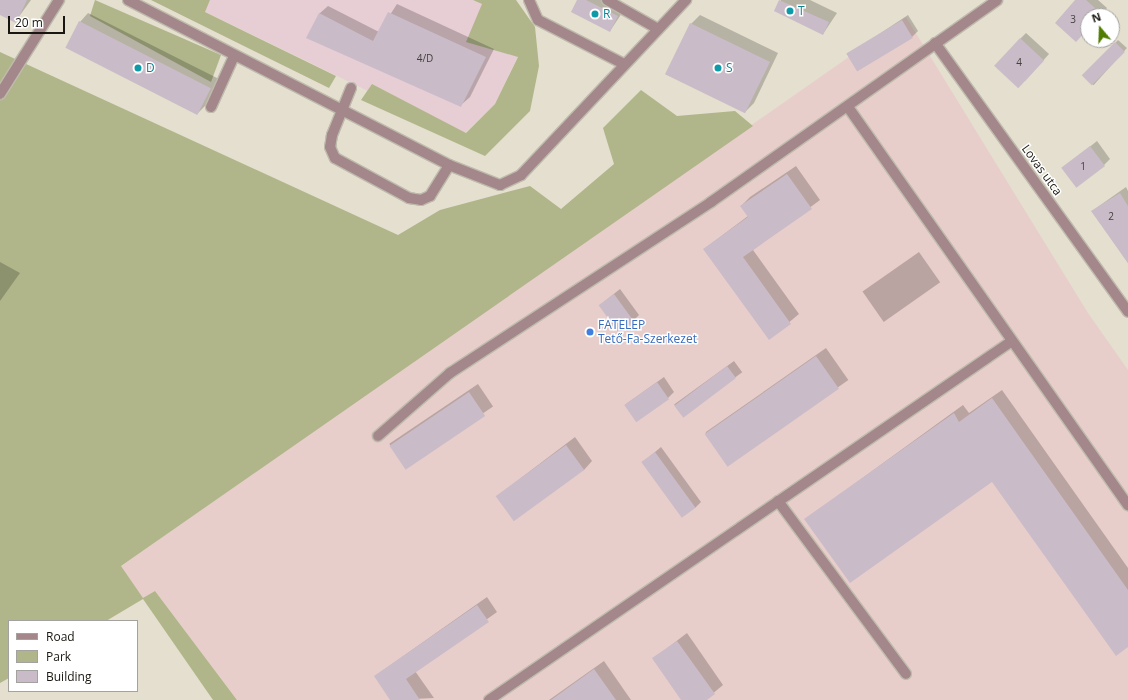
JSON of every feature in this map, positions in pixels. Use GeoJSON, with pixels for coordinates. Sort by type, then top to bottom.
{"type":"FeatureCollection","features":[{"type":"Feature","properties":{"kind":"street"},"geometry":{"type":"LineString","coordinates":[[0,94],[59,0]]}},
{"type":"Feature","properties":{"kind":"street"},"geometry":{"type":"LineString","coordinates":[[128,0],[234,56],[489,184],[511,182],[686,0]]}},
{"type":"Feature","properties":{"kind":"street"},"geometry":{"type":"LineString","coordinates":[[529,0],[538,20],[624,64]]}},
{"type":"Feature","properties":{"kind":"street"},"geometry":{"type":"LineString","coordinates":[[607,0],[658,29]]}},
{"type":"Feature","properties":{"kind":"street"},"geometry":{"type":"LineString","coordinates":[[378,436],[450,373],[711,202],[848,107],[997,0]]}},
{"type":"Feature","properties":{"kind":"street","name":"Lovas utca"},"geometry":{"type":"LineString","coordinates":[[931,46],[1128,312]]}},
{"type":"Feature","properties":{"kind":"street"},"geometry":{"type":"LineString","coordinates":[[211,107],[234,56]]}},
{"type":"Feature","properties":{"kind":"street"},"geometry":{"type":"LineString","coordinates":[[351,88],[341,109],[332,135],[330,147],[335,158],[409,198],[421,200],[430,196],[449,165]]}},
{"type":"Feature","properties":{"kind":"street"},"geometry":{"type":"LineString","coordinates":[[848,107],[1128,505]]}},
{"type":"Feature","properties":{"kind":"street"},"geometry":{"type":"LineString","coordinates":[[489,700],[1012,341]]}},
{"type":"Feature","properties":{"kind":"street"},"geometry":{"type":"LineString","coordinates":[[778,501],[906,674]]}},
{"type":"Feature","properties":{"kind":"shaded area"},"geometry":{"type":"Polygon","coordinates":[[[181,0],[473,0],[483,3],[518,56],[495,104],[465,133],[372,84],[368,91],[181,0]]]}},
{"type":"Feature","properties":{"kind":"shaded area"},"geometry":{"type":"Polygon","coordinates":[[[906,17],[1088,313],[1128,370],[1128,700],[237,700],[155,591],[143,599],[121,566],[906,17]]]}},
{"type":"Feature","properties":{"kind":"green space"},"geometry":{"type":"Polygon","coordinates":[[[95,0],[221,55],[211,82],[90,16],[95,0]]]}},
{"type":"Feature","properties":{"kind":"green space"},"geometry":{"type":"Polygon","coordinates":[[[151,0],[210,0],[205,12],[336,76],[329,88],[151,0]]]}},
{"type":"Feature","properties":{"kind":"green space"},"geometry":{"type":"Polygon","coordinates":[[[473,0],[516,0],[535,27],[539,66],[530,111],[485,156],[361,100],[372,84],[466,133],[495,104],[518,57],[466,42],[482,4],[473,0]]]}},
{"type":"Feature","properties":{"kind":"green space"},"geometry":{"type":"Polygon","coordinates":[[[0,52],[398,235],[440,210],[530,186],[561,209],[614,164],[603,128],[641,90],[677,116],[735,111],[753,126],[121,566],[143,598],[155,591],[237,700],[213,700],[143,599],[108,620],[8,620],[8,679],[0,683],[0,52]]]}},
{"type":"Feature","properties":{"kind":"building"},"geometry":{"type":"Polygon","coordinates":[[[0,0],[27,0],[16,23],[0,15],[0,0]]]}},
{"type":"Feature","properties":{"kind":"building","name":"R"},"geometry":{"type":"Polygon","coordinates":[[[577,0],[586,0],[618,16],[610,32],[571,12],[577,0]]]}},
{"type":"Feature","properties":{"kind":"building","name":"T"},"geometry":{"type":"Polygon","coordinates":[[[779,0],[829,22],[823,35],[774,11],[779,0]]]}},
{"type":"Feature","properties":{"kind":"building"},"geometry":{"type":"Polygon","coordinates":[[[1075,0],[1086,0],[1095,8],[1080,8],[1080,38],[1076,42],[1055,23],[1075,0]]]}},
{"type":"Feature","properties":{"kind":"building"},"geometry":{"type":"Polygon","coordinates":[[[388,12],[486,57],[461,107],[306,38],[319,13],[373,41],[388,12]]]}},
{"type":"Feature","properties":{"kind":"building"},"geometry":{"type":"Polygon","coordinates":[[[902,20],[913,38],[857,71],[846,53],[902,20]]]}},
{"type":"Feature","properties":{"kind":"building","name":"D"},"geometry":{"type":"Polygon","coordinates":[[[79,21],[211,88],[197,115],[65,48],[79,21]]]}},
{"type":"Feature","properties":{"kind":"building","name":"S"},"geometry":{"type":"Polygon","coordinates":[[[690,23],[770,62],[745,113],[665,74],[690,23]]]}},
{"type":"Feature","properties":{"kind":"building"},"geometry":{"type":"Polygon","coordinates":[[[1020,38],[1044,61],[1018,88],[994,66],[1020,38]]]}},
{"type":"Feature","properties":{"kind":"building"},"geometry":{"type":"Polygon","coordinates":[[[1120,47],[1125,52],[1092,85],[1082,75],[1109,48],[1120,47]]]}},
{"type":"Feature","properties":{"kind":"building"},"geometry":{"type":"Polygon","coordinates":[[[1090,146],[1105,166],[1076,188],[1061,168],[1090,146]]]}},
{"type":"Feature","properties":{"kind":"building"},"geometry":{"type":"Polygon","coordinates":[[[787,174],[812,209],[743,257],[791,324],[769,340],[703,249],[748,217],[740,206],[787,174]]]}},
{"type":"Feature","properties":{"kind":"building"},"geometry":{"type":"Polygon","coordinates":[[[1120,193],[1128,206],[1128,263],[1091,211],[1120,193]]]}},
{"type":"Feature","properties":{"kind":"building"},"geometry":{"type":"Polygon","coordinates":[[[614,294],[634,322],[619,333],[599,305],[614,294]]]}},
{"type":"Feature","properties":{"kind":"building"},"geometry":{"type":"Polygon","coordinates":[[[816,356],[839,389],[728,467],[705,434],[816,356]]]}},
{"type":"Feature","properties":{"kind":"building"},"geometry":{"type":"Polygon","coordinates":[[[727,366],[736,378],[683,418],[674,406],[727,366]]]}},
{"type":"Feature","properties":{"kind":"building"},"geometry":{"type":"Polygon","coordinates":[[[657,382],[669,399],[636,422],[624,405],[657,382]]]}},
{"type":"Feature","properties":{"kind":"building"},"geometry":{"type":"Polygon","coordinates":[[[469,392],[485,416],[406,470],[389,446],[469,392]]]}},
{"type":"Feature","properties":{"kind":"building"},"geometry":{"type":"Polygon","coordinates":[[[992,398],[1128,590],[1128,647],[1116,656],[992,482],[850,583],[804,519],[954,413],[959,422],[992,398]]]}},
{"type":"Feature","properties":{"kind":"building"},"geometry":{"type":"Polygon","coordinates":[[[566,445],[584,470],[514,521],[496,496],[566,445]]]}},
{"type":"Feature","properties":{"kind":"building"},"geometry":{"type":"Polygon","coordinates":[[[655,452],[696,508],[682,518],[641,462],[655,452]]]}},
{"type":"Feature","properties":{"kind":"building"},"geometry":{"type":"Polygon","coordinates":[[[477,605],[489,622],[406,679],[420,700],[390,700],[374,676],[477,605]]]}},
{"type":"Feature","properties":{"kind":"building"},"geometry":{"type":"Polygon","coordinates":[[[677,641],[715,694],[707,700],[681,700],[652,658],[677,641]]]}},
{"type":"Feature","properties":{"kind":"building"},"geometry":{"type":"Polygon","coordinates":[[[594,669],[616,700],[551,700],[594,669]]]}},
{"type":"Feature","properties":{"kind":"place","name":"T"},"geometry":{"type":"Point","coordinates":[790,11]}},
{"type":"Feature","properties":{"kind":"place","name":"R"},"geometry":{"type":"Point","coordinates":[595,14]}},
{"type":"Feature","properties":{"kind":"place","name":"D"},"geometry":{"type":"Point","coordinates":[138,68]}},
{"type":"Feature","properties":{"kind":"place","name":"S"},"geometry":{"type":"Point","coordinates":[718,68]}},
{"type":"Feature","properties":{"kind":"place","name":"FATELEP Tető-Fa-Szerkezet"},"geometry":{"type":"Point","coordinates":[590,332]}}]}
